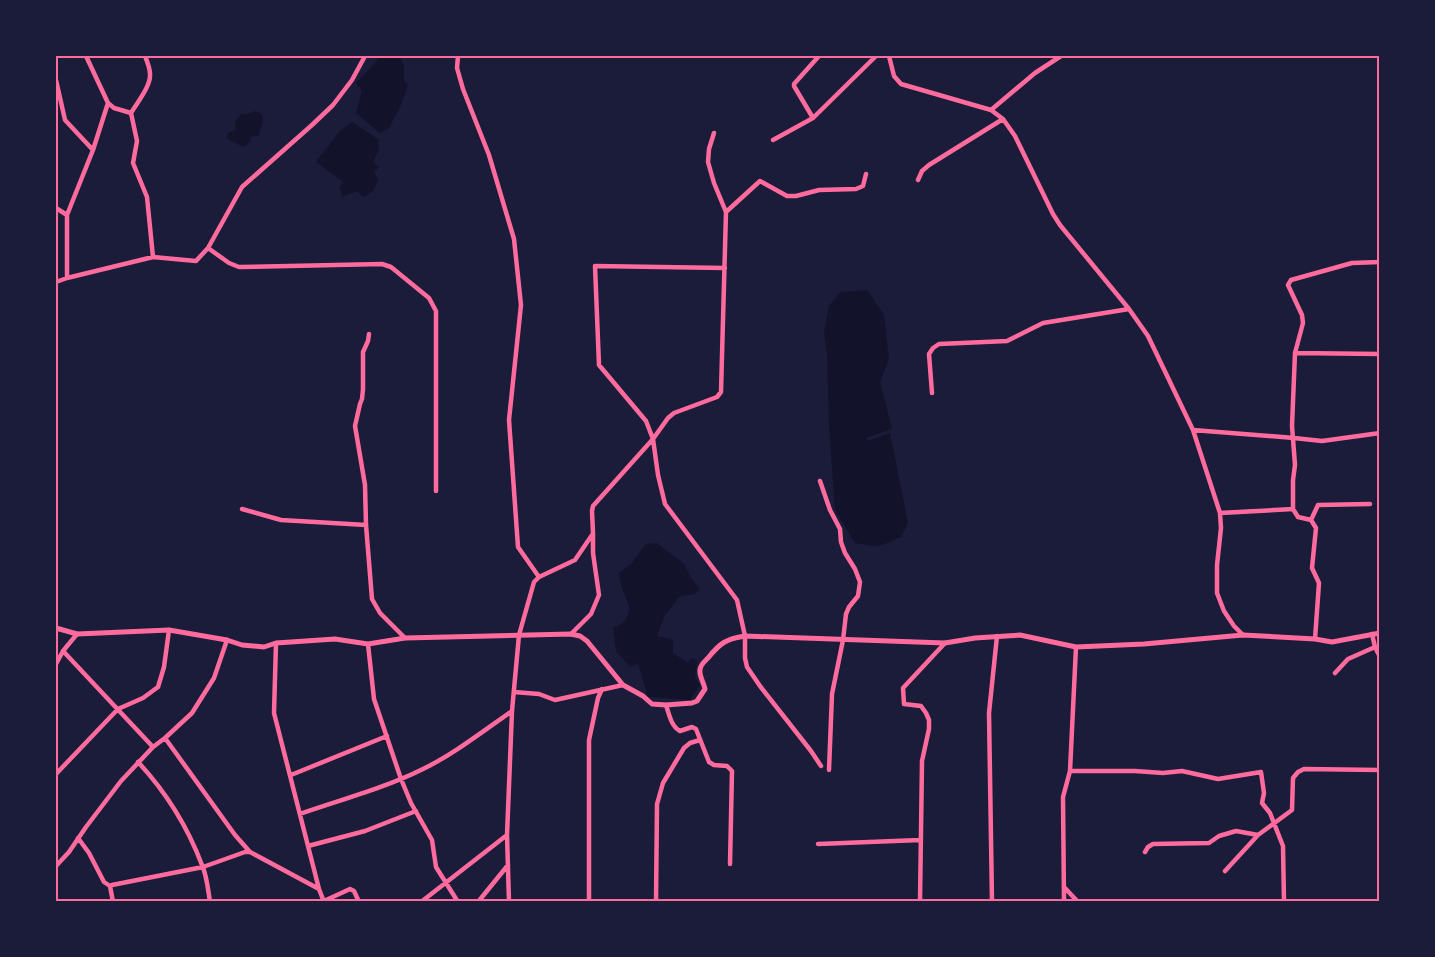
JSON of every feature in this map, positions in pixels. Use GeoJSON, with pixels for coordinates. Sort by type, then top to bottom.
{"type":"FeatureCollection","features":[{"type":"Feature","properties":{"kind":"street"},"geometry":{"type":"LineString","coordinates":[[86,56],[108,103],[114,108],[131,113]]}},
{"type":"Feature","properties":{"kind":"street"},"geometry":{"type":"LineString","coordinates":[[145,56],[150,79],[131,113],[137,141],[133,163],[147,197],[153,257]]}},
{"type":"Feature","properties":{"kind":"street"},"geometry":{"type":"LineString","coordinates":[[56,282],[153,257],[196,261],[208,248],[242,187],[333,105],[352,80],[365,56]]}},
{"type":"Feature","properties":{"kind":"street"},"geometry":{"type":"LineString","coordinates":[[458,56],[456,68],[489,155],[514,239],[521,305],[509,420],[518,547],[539,577]]}},
{"type":"Feature","properties":{"kind":"street"},"geometry":{"type":"LineString","coordinates":[[813,118],[794,84],[819,56]]}},
{"type":"Feature","properties":{"kind":"street"},"geometry":{"type":"LineString","coordinates":[[773,140],[813,118],[876,56]]}},
{"type":"Feature","properties":{"kind":"street"},"geometry":{"type":"LineString","coordinates":[[889,56],[894,76],[901,84],[991,110],[1003,119],[1015,136],[1060,225],[1129,309],[1148,336],[1193,430],[1220,513],[1216,593],[1224,611],[1243,635]]}},
{"type":"Feature","properties":{"kind":"street"},"geometry":{"type":"LineString","coordinates":[[991,110],[1035,73],[1061,56]]}},
{"type":"Feature","properties":{"kind":"street"},"geometry":{"type":"LineString","coordinates":[[56,80],[65,120],[93,150]]}},
{"type":"Feature","properties":{"kind":"street"},"geometry":{"type":"LineString","coordinates":[[67,278],[67,215],[93,150],[108,103]]}},
{"type":"Feature","properties":{"kind":"street"},"geometry":{"type":"LineString","coordinates":[[918,180],[922,171],[929,165],[1003,119]]}},
{"type":"Feature","properties":{"kind":"street"},"geometry":{"type":"LineString","coordinates":[[571,634],[591,614],[598,596],[593,553],[593,506],[674,413],[717,397],[721,392],[726,213],[708,162],[714,133]]}},
{"type":"Feature","properties":{"kind":"street"},"geometry":{"type":"LineString","coordinates":[[726,213],[760,182],[787,196],[796,196],[819,190],[856,189],[863,186],[866,174]]}},
{"type":"Feature","properties":{"kind":"street"},"geometry":{"type":"LineString","coordinates":[[56,208],[67,215]]}},
{"type":"Feature","properties":{"kind":"street"},"geometry":{"type":"LineString","coordinates":[[208,248],[229,263],[239,267],[382,264],[391,267],[429,298],[436,311],[436,491]]}},
{"type":"Feature","properties":{"kind":"street"},"geometry":{"type":"LineString","coordinates":[[1316,639],[1319,583],[1312,568],[1316,528],[1311,520],[1298,517],[1293,509],[1295,353],[1303,323],[1302,315],[1288,285],[1291,280],[1352,263],[1380,262]]}},
{"type":"Feature","properties":{"kind":"street"},"geometry":{"type":"LineString","coordinates":[[724,268],[595,266],[599,365],[646,420],[653,439],[665,504],[737,600],[745,636],[747,667],[821,766]]}},
{"type":"Feature","properties":{"kind":"street"},"geometry":{"type":"LineString","coordinates":[[932,393],[929,354],[939,344],[1007,340],[1043,323],[1129,309]]}},
{"type":"Feature","properties":{"kind":"street"},"geometry":{"type":"LineString","coordinates":[[369,333],[363,352],[363,389],[356,426],[365,485],[372,599],[380,613],[405,638]]}},
{"type":"Feature","properties":{"kind":"street"},"geometry":{"type":"LineString","coordinates":[[1295,353],[1380,354]]}},
{"type":"Feature","properties":{"kind":"street"},"geometry":{"type":"LineString","coordinates":[[1193,430],[1322,441],[1380,433]]}},
{"type":"Feature","properties":{"kind":"street"},"geometry":{"type":"LineString","coordinates":[[820,481],[830,510],[840,529],[845,554],[860,582],[858,596],[846,614],[832,694],[829,770]]}},
{"type":"Feature","properties":{"kind":"street"},"geometry":{"type":"LineString","coordinates":[[1311,520],[1318,505],[1370,504]]}},
{"type":"Feature","properties":{"kind":"street"},"geometry":{"type":"LineString","coordinates":[[242,509],[281,520],[366,525]]}},
{"type":"Feature","properties":{"kind":"street"},"geometry":{"type":"LineString","coordinates":[[1220,513],[1293,509]]}},
{"type":"Feature","properties":{"kind":"street"},"geometry":{"type":"LineString","coordinates":[[509,902],[507,835],[512,711],[519,635],[534,582],[539,577],[575,560],[593,533]]}},
{"type":"Feature","properties":{"kind":"street"},"geometry":{"type":"LineString","coordinates":[[56,628],[77,634],[169,630],[227,640],[242,645],[264,647],[276,643],[335,639],[368,644],[405,638],[571,634],[587,641],[623,686],[643,696],[652,704],[666,705],[697,701],[705,689],[699,673],[701,666],[717,646],[745,636],[945,643],[1020,635],[1076,647],[1144,644],[1243,635],[1332,642],[1380,633]]}},
{"type":"Feature","properties":{"kind":"street"},"geometry":{"type":"LineString","coordinates":[[56,774],[118,709],[143,698],[158,687],[164,667],[169,630]]}},
{"type":"Feature","properties":{"kind":"street"},"geometry":{"type":"LineString","coordinates":[[56,664],[77,634]]}},
{"type":"Feature","properties":{"kind":"street"},"geometry":{"type":"LineString","coordinates":[[1372,634],[1380,657]]}},
{"type":"Feature","properties":{"kind":"street"},"geometry":{"type":"LineString","coordinates":[[992,902],[989,713],[997,636]]}},
{"type":"Feature","properties":{"kind":"street"},"geometry":{"type":"LineString","coordinates":[[56,866],[69,852],[121,781],[153,747],[192,713],[214,678],[227,640]]}},
{"type":"Feature","properties":{"kind":"street"},"geometry":{"type":"LineString","coordinates":[[276,643],[274,713],[319,889],[324,901],[350,889],[354,891],[359,902]]}},
{"type":"Feature","properties":{"kind":"street"},"geometry":{"type":"LineString","coordinates":[[920,902],[922,761],[929,720],[921,706],[904,704],[903,688],[945,643]]}},
{"type":"Feature","properties":{"kind":"street"},"geometry":{"type":"LineString","coordinates":[[368,644],[374,699],[401,779],[432,840],[435,864],[458,902]]}},
{"type":"Feature","properties":{"kind":"street"},"geometry":{"type":"LineString","coordinates":[[1064,902],[1064,797],[1070,771],[1076,647]]}},
{"type":"Feature","properties":{"kind":"street"},"geometry":{"type":"LineString","coordinates":[[1335,673],[1348,660],[1375,647]]}},
{"type":"Feature","properties":{"kind":"street"},"geometry":{"type":"LineString","coordinates":[[63,651],[153,747]]}},
{"type":"Feature","properties":{"kind":"street"},"geometry":{"type":"LineString","coordinates":[[514,692],[539,694],[555,700],[623,686]]}},
{"type":"Feature","properties":{"kind":"street"},"geometry":{"type":"LineString","coordinates":[[589,902],[589,740],[602,689]]}},
{"type":"Feature","properties":{"kind":"street"},"geometry":{"type":"LineString","coordinates":[[666,705],[676,729],[680,731],[692,727],[696,729],[709,762],[714,765],[727,766],[732,771],[730,864]]}},
{"type":"Feature","properties":{"kind":"street"},"geometry":{"type":"LineString","coordinates":[[300,814],[424,769],[457,750],[512,711]]}},
{"type":"Feature","properties":{"kind":"street"},"geometry":{"type":"LineString","coordinates":[[291,775],[387,736]]}},
{"type":"Feature","properties":{"kind":"street"},"geometry":{"type":"LineString","coordinates":[[165,738],[235,835],[250,852],[319,889]]}},
{"type":"Feature","properties":{"kind":"street"},"geometry":{"type":"LineString","coordinates":[[656,902],[657,804],[663,783],[684,748],[700,740]]}},
{"type":"Feature","properties":{"kind":"street"},"geometry":{"type":"LineString","coordinates":[[138,762],[152,777],[181,821],[203,867],[210,902]]}},
{"type":"Feature","properties":{"kind":"street"},"geometry":{"type":"LineString","coordinates":[[1225,871],[1258,836],[1292,810],[1293,778],[1298,772],[1304,769],[1380,770]]}},
{"type":"Feature","properties":{"kind":"street"},"geometry":{"type":"LineString","coordinates":[[1070,771],[1163,773],[1182,771],[1218,779],[1261,772],[1264,793],[1262,803],[1270,813],[1283,846],[1284,902]]}},
{"type":"Feature","properties":{"kind":"street"},"geometry":{"type":"LineString","coordinates":[[308,846],[365,831],[416,811]]}},
{"type":"Feature","properties":{"kind":"street"},"geometry":{"type":"LineString","coordinates":[[1145,852],[1153,844],[1209,843],[1219,836],[1236,831],[1258,836]]}},
{"type":"Feature","properties":{"kind":"street"},"geometry":{"type":"LineString","coordinates":[[421,902],[507,835]]}},
{"type":"Feature","properties":{"kind":"street"},"geometry":{"type":"LineString","coordinates":[[78,838],[89,853],[104,882],[110,886],[203,867],[250,852]]}},
{"type":"Feature","properties":{"kind":"street"},"geometry":{"type":"LineString","coordinates":[[818,844],[920,840]]}},
{"type":"Feature","properties":{"kind":"street"},"geometry":{"type":"LineString","coordinates":[[478,902],[508,865]]}},
{"type":"Feature","properties":{"kind":"street"},"geometry":{"type":"LineString","coordinates":[[110,886],[113,902]]}},
{"type":"Feature","properties":{"kind":"street"},"geometry":{"type":"LineString","coordinates":[[1064,886],[1078,902]]}},
{"type":"Feature","properties":{"kind":"shaded area"},"geometry":{"type":"Polygon","coordinates":[[[380,56],[398,56],[404,64],[404,81],[408,85],[389,128],[380,133],[356,113],[362,90],[356,83],[380,56]]]}},
{"type":"Feature","properties":{"kind":"shaded area"},"geometry":{"type":"Polygon","coordinates":[[[256,111],[263,116],[258,136],[251,137],[250,142],[244,147],[227,139],[228,133],[236,130],[235,122],[241,114],[256,111]]]}},
{"type":"Feature","properties":{"kind":"shaded area"},"geometry":{"type":"Polygon","coordinates":[[[352,122],[379,140],[378,151],[373,162],[379,167],[374,172],[378,180],[374,190],[364,197],[357,191],[342,197],[340,187],[343,182],[316,162],[340,131],[352,122]]]}},
{"type":"Feature","properties":{"kind":"shaded area"},"geometry":{"type":"Polygon","coordinates":[[[867,290],[884,315],[889,359],[880,382],[892,429],[866,438],[868,441],[890,433],[908,523],[901,537],[875,546],[855,543],[835,510],[824,332],[829,306],[840,292],[867,290]]]}},
{"type":"Feature","properties":{"kind":"shaded area"},"geometry":{"type":"Polygon","coordinates":[[[657,543],[684,564],[700,589],[695,594],[680,596],[665,615],[657,636],[673,640],[673,653],[688,663],[692,658],[697,661],[695,678],[700,685],[690,700],[648,697],[638,664],[630,667],[616,651],[613,628],[624,621],[630,609],[619,573],[631,564],[646,544],[657,543]]]}}]}
